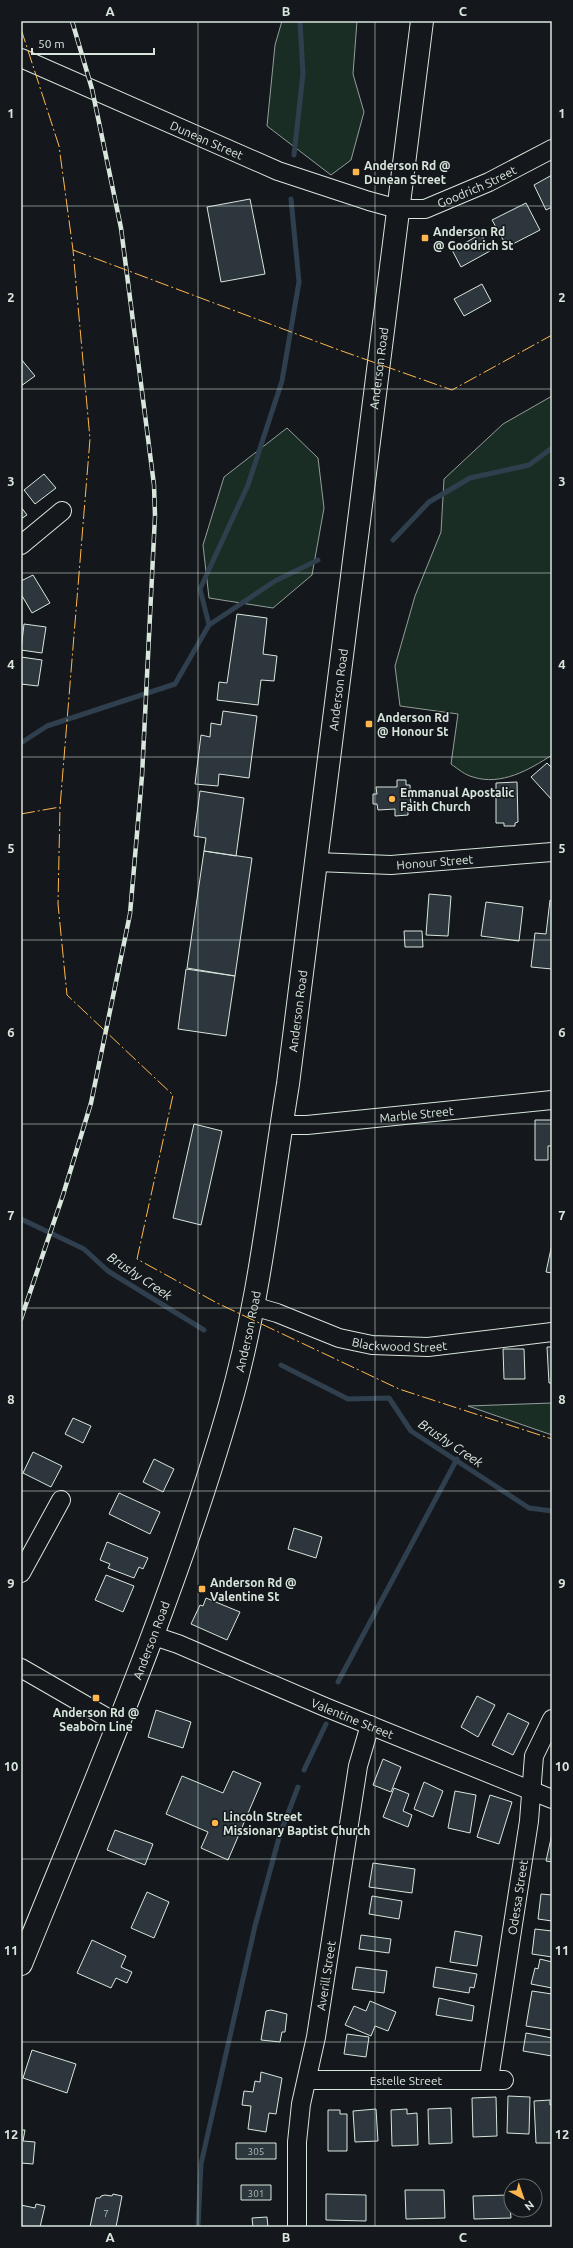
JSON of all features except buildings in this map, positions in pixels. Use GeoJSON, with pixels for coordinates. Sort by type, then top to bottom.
{"type":"FeatureCollection","features":[{"type":"Feature","properties":{"kind":"main road","name":"Anderson Road"},"geometry":{"type":"LineString","coordinates":[[21,1964],[154,1636],[190,1534],[229,1407],[253,1306],[275,1182],[281,1125],[317,862],[422,21]]}},
{"type":"Feature","properties":{"kind":"street","name":"Dunean Street"},"geometry":{"type":"LineString","coordinates":[[21,58],[278,171],[368,201],[398,209]]}},
{"type":"Feature","properties":{"kind":"street","name":"Goodrich Street"},"geometry":{"type":"LineString","coordinates":[[398,209],[425,209],[489,182],[552,149]]}},
{"type":"Feature","properties":{"kind":"street"},"geometry":{"type":"LineString","coordinates":[[21,545],[62,511]]}},
{"type":"Feature","properties":{"kind":"street","name":"Honour Street"},"geometry":{"type":"LineString","coordinates":[[317,862],[391,865],[550,850]]}},
{"type":"Feature","properties":{"kind":"street","name":"Marble Street"},"geometry":{"type":"LineString","coordinates":[[281,1125],[306,1125],[552,1100]]}},
{"type":"Feature","properties":{"kind":"street","name":"Blackwood Street"},"geometry":{"type":"LineString","coordinates":[[253,1306],[277,1313],[339,1338],[372,1345],[428,1347],[552,1332]]}},
{"type":"Feature","properties":{"kind":"street"},"geometry":{"type":"LineString","coordinates":[[21,1573],[61,1500]]}},
{"type":"Feature","properties":{"kind":"street","name":"Valentine Street"},"geometry":{"type":"LineString","coordinates":[[154,1636],[178,1644],[370,1725],[552,1799]]}},
{"type":"Feature","properties":{"kind":"street"},"geometry":{"type":"LineString","coordinates":[[21,1668],[118,1724]]}},
{"type":"Feature","properties":{"kind":"street","name":"Odessa Street"},"geometry":{"type":"LineString","coordinates":[[496,2079],[529,1820],[534,1756],[552,1718]]}},
{"type":"Feature","properties":{"kind":"street","name":"Averill Street"},"geometry":{"type":"LineString","coordinates":[[298,2227],[297,2142],[301,2104],[316,2037],[346,1835],[358,1766],[370,1725]]}},
{"type":"Feature","properties":{"kind":"street","name":"Estelle Street"},"geometry":{"type":"LineString","coordinates":[[307,2080],[496,2079]]}},
{"type":"Feature","properties":{"kind":"green space"},"geometry":{"type":"Polygon","coordinates":[[[282,21],[357,21],[353,74],[364,112],[351,160],[331,175],[267,126],[275,45],[282,21]]]}},
{"type":"Feature","properties":{"kind":"green space"},"geometry":{"type":"Polygon","coordinates":[[[552,396],[552,755],[534,766],[514,775],[504,778],[483,779],[467,775],[451,764],[458,714],[400,706],[395,666],[415,596],[441,532],[444,479],[503,424],[552,396]]]}},
{"type":"Feature","properties":{"kind":"green space"},"geometry":{"type":"Polygon","coordinates":[[[287,428],[318,458],[324,508],[312,575],[273,608],[209,598],[203,545],[224,477],[287,428]]]}},
{"type":"Feature","properties":{"kind":"green space"},"geometry":{"type":"Polygon","coordinates":[[[552,1403],[552,1435],[468,1406],[552,1403]]]}},
{"type":"Feature","properties":{"kind":"waterway"},"geometry":{"type":"LineString","coordinates":[[294,155],[303,74],[300,21]]}},
{"type":"Feature","properties":{"kind":"waterway"},"geometry":{"type":"LineString","coordinates":[[209,625],[200,589],[248,485],[282,381],[299,282],[291,199]]}},
{"type":"Feature","properties":{"kind":"waterway"},"geometry":{"type":"LineString","coordinates":[[393,540],[429,502],[470,478],[529,465],[552,448]]}},
{"type":"Feature","properties":{"kind":"waterway"},"geometry":{"type":"LineString","coordinates":[[21,743],[47,726],[175,684],[209,625],[275,581],[318,560]]}},
{"type":"Feature","properties":{"kind":"waterway","name":"Brushy Creek"},"geometry":{"type":"LineString","coordinates":[[21,1219],[84,1249],[108,1271],[204,1330]]}},
{"type":"Feature","properties":{"kind":"waterway","name":"Brushy Creek"},"geometry":{"type":"LineString","coordinates":[[281,1365],[348,1399],[389,1398],[411,1431],[529,1508],[552,1511]]}},
{"type":"Feature","properties":{"kind":"waterway"},"geometry":{"type":"LineString","coordinates":[[338,1682],[457,1459]]}},
{"type":"Feature","properties":{"kind":"waterway"},"geometry":{"type":"LineString","coordinates":[[304,1770],[326,1724]]}},
{"type":"Feature","properties":{"kind":"waterway"},"geometry":{"type":"LineString","coordinates":[[198,2227],[201,2164],[255,1926],[280,1834],[298,1787]]}},
{"type":"Feature","properties":{"kind":"railway"},"geometry":{"type":"LineString","coordinates":[[21,1319],[63,1195],[91,1103],[130,914],[142,776],[155,516],[154,485],[121,228],[92,89],[72,21]]}},
{"type":"Feature","properties":{"kind":"power"},"geometry":{"type":"LineString","coordinates":[[21,29],[59,146],[73,250],[90,439],[60,807],[58,904],[67,995],[173,1095],[137,1259],[217,1303],[399,1389],[552,1439]]}},
{"type":"Feature","properties":{"kind":"power"},"geometry":{"type":"LineString","coordinates":[[73,250],[339,350],[452,390],[552,335]]}},
{"type":"Feature","properties":{"kind":"power"},"geometry":{"type":"LineString","coordinates":[[21,814],[60,807]]}},
{"type":"Feature","properties":{"kind":"place","name":"Anderson Rd @ Dunean Street"},"geometry":{"type":"Point","coordinates":[356,172]}},
{"type":"Feature","properties":{"kind":"place","name":"Anderson Rd @ Goodrich St"},"geometry":{"type":"Point","coordinates":[425,238]}},
{"type":"Feature","properties":{"kind":"place","name":"Anderson Rd @ Honour St"},"geometry":{"type":"Point","coordinates":[369,724]}},
{"type":"Feature","properties":{"kind":"place","name":"Emmanual Apostalic Faith Church"},"geometry":{"type":"Point","coordinates":[392,799]}},
{"type":"Feature","properties":{"kind":"place","name":"Anderson Rd @ Valentine St"},"geometry":{"type":"Point","coordinates":[202,1589]}},
{"type":"Feature","properties":{"kind":"place","name":"Anderson Rd @ Seaborn Line"},"geometry":{"type":"Point","coordinates":[96,1698]}},
{"type":"Feature","properties":{"kind":"place","name":"Lincoln Street Missionary Baptist Church"},"geometry":{"type":"Point","coordinates":[215,1823]}}]}
